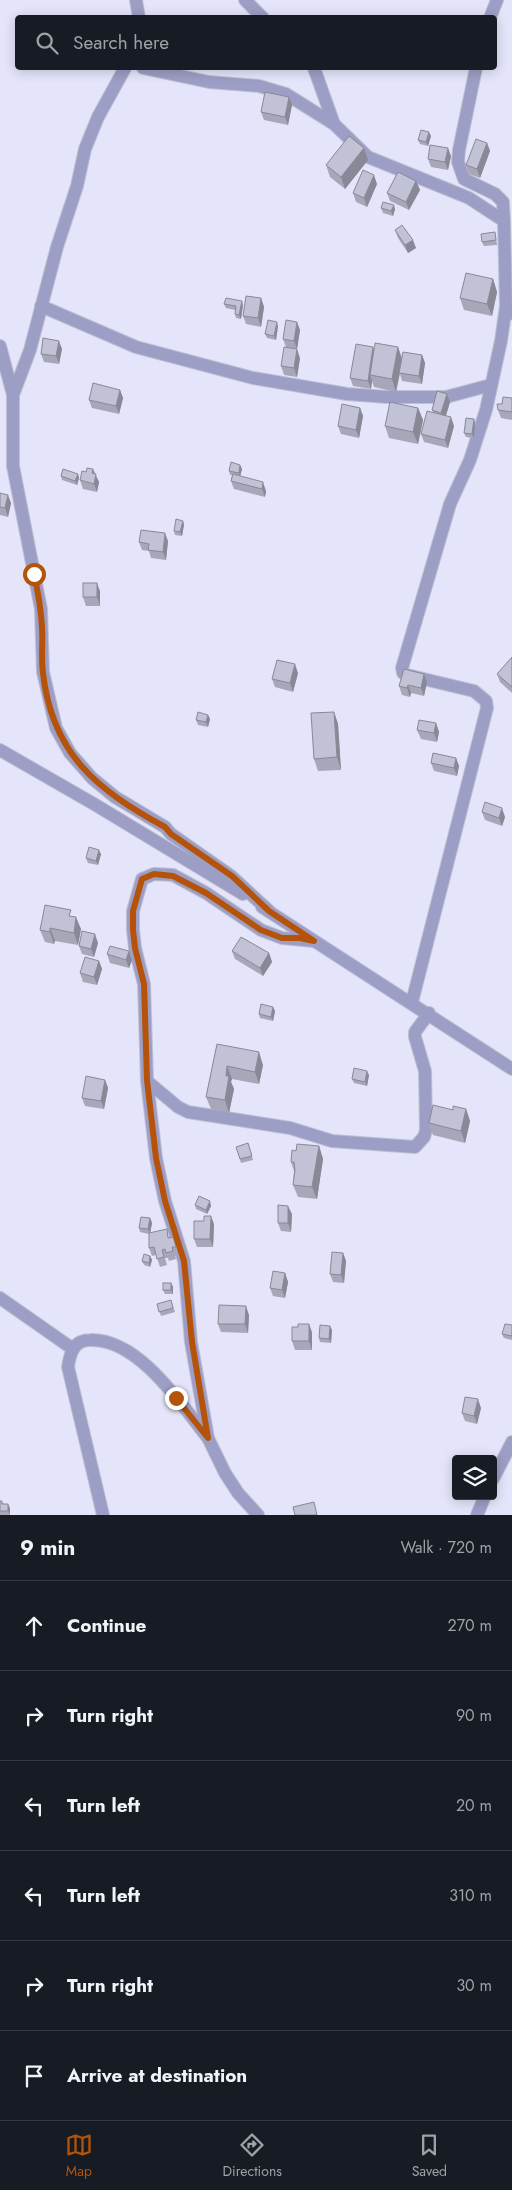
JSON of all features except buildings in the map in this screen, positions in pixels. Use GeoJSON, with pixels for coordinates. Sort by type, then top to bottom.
{"type":"FeatureCollection","features":[{"type":"Feature","properties":{"kind":"street"},"geometry":{"type":"LineString","coordinates":[[136,0],[138,15]]}},
{"type":"Feature","properties":{"kind":"street"},"geometry":{"type":"LineString","coordinates":[[245,0],[260,15]]}},
{"type":"Feature","properties":{"kind":"street"},"geometry":{"type":"LineString","coordinates":[[491,15],[497,0]]}},
{"type":"Feature","properties":{"kind":"street"},"geometry":{"type":"LineString","coordinates":[[13,394],[30,350],[41,306],[77,186],[85,149],[98,117],[124,70]]}},
{"type":"Feature","properties":{"kind":"street"},"geometry":{"type":"LineString","coordinates":[[152,70],[203,81],[272,89],[301,102],[334,124],[368,157],[469,198],[504,221]]}},
{"type":"Feature","properties":{"kind":"street"},"geometry":{"type":"LineString","coordinates":[[315,70],[334,124]]}},
{"type":"Feature","properties":{"kind":"street"},"geometry":{"type":"LineString","coordinates":[[412,1002],[487,708],[486,701],[474,691],[407,675],[403,673],[402,668],[450,504],[476,444],[509,311],[504,202],[495,194],[464,179],[458,162],[476,70]]}},
{"type":"Feature","properties":{"kind":"street"},"geometry":{"type":"LineString","coordinates":[[41,306],[136,347],[253,378],[347,394],[387,397],[446,397],[491,385]]}},
{"type":"Feature","properties":{"kind":"street"},"geometry":{"type":"LineString","coordinates":[[0,346],[13,394],[13,466],[41,609],[46,688],[51,713],[62,742],[92,778],[115,797],[165,827],[171,834],[232,876],[269,911]]}},
{"type":"Feature","properties":{"kind":"street"},"geometry":{"type":"LineString","coordinates":[[0,750],[94,804],[269,911],[429,1013],[512,1069]]}},
{"type":"Feature","properties":{"kind":"street"},"geometry":{"type":"LineString","coordinates":[[208,1438],[192,1342],[184,1261],[165,1201],[156,1158],[147,1080],[144,984],[135,948],[133,911],[142,879],[154,874],[173,876],[206,893],[261,930],[282,938],[300,938],[314,941]]}},
{"type":"Feature","properties":{"kind":"street"},"geometry":{"type":"LineString","coordinates":[[147,1080],[178,1107],[188,1112],[290,1128],[332,1141],[415,1147],[424,1137],[426,1130],[426,1089],[425,1071],[415,1037],[429,1013]]}},
{"type":"Feature","properties":{"kind":"street"},"geometry":{"type":"LineString","coordinates":[[0,1298],[36,1325],[64,1340],[73,1349]]}},
{"type":"Feature","properties":{"kind":"street"},"geometry":{"type":"LineString","coordinates":[[103,1515],[68,1367],[73,1349],[78,1343],[96,1340],[122,1348],[165,1384],[208,1438],[238,1493],[258,1515]]}},
{"type":"Feature","properties":{"kind":"street"},"geometry":{"type":"LineString","coordinates":[[497,1471],[510,1447]]}},
{"type":"Feature","properties":{"kind":"street"},"geometry":{"type":"LineString","coordinates":[[476,1515],[483,1500]]}},
{"type":"Feature","properties":{"kind":"route"},"geometry":{"type":"LineString","coordinates":[[34,574],[41,609],[43,672],[47,695],[56,728],[62,742],[70,753],[92,778],[115,797],[165,827],[171,834],[232,876],[269,911],[314,941],[271,935],[206,893],[173,876],[154,874],[142,879],[138,889],[133,911],[133,930],[135,948],[144,984],[147,1080],[156,1158],[165,1201],[184,1261],[192,1342],[208,1438],[190,1413],[176,1398]]}}]}
